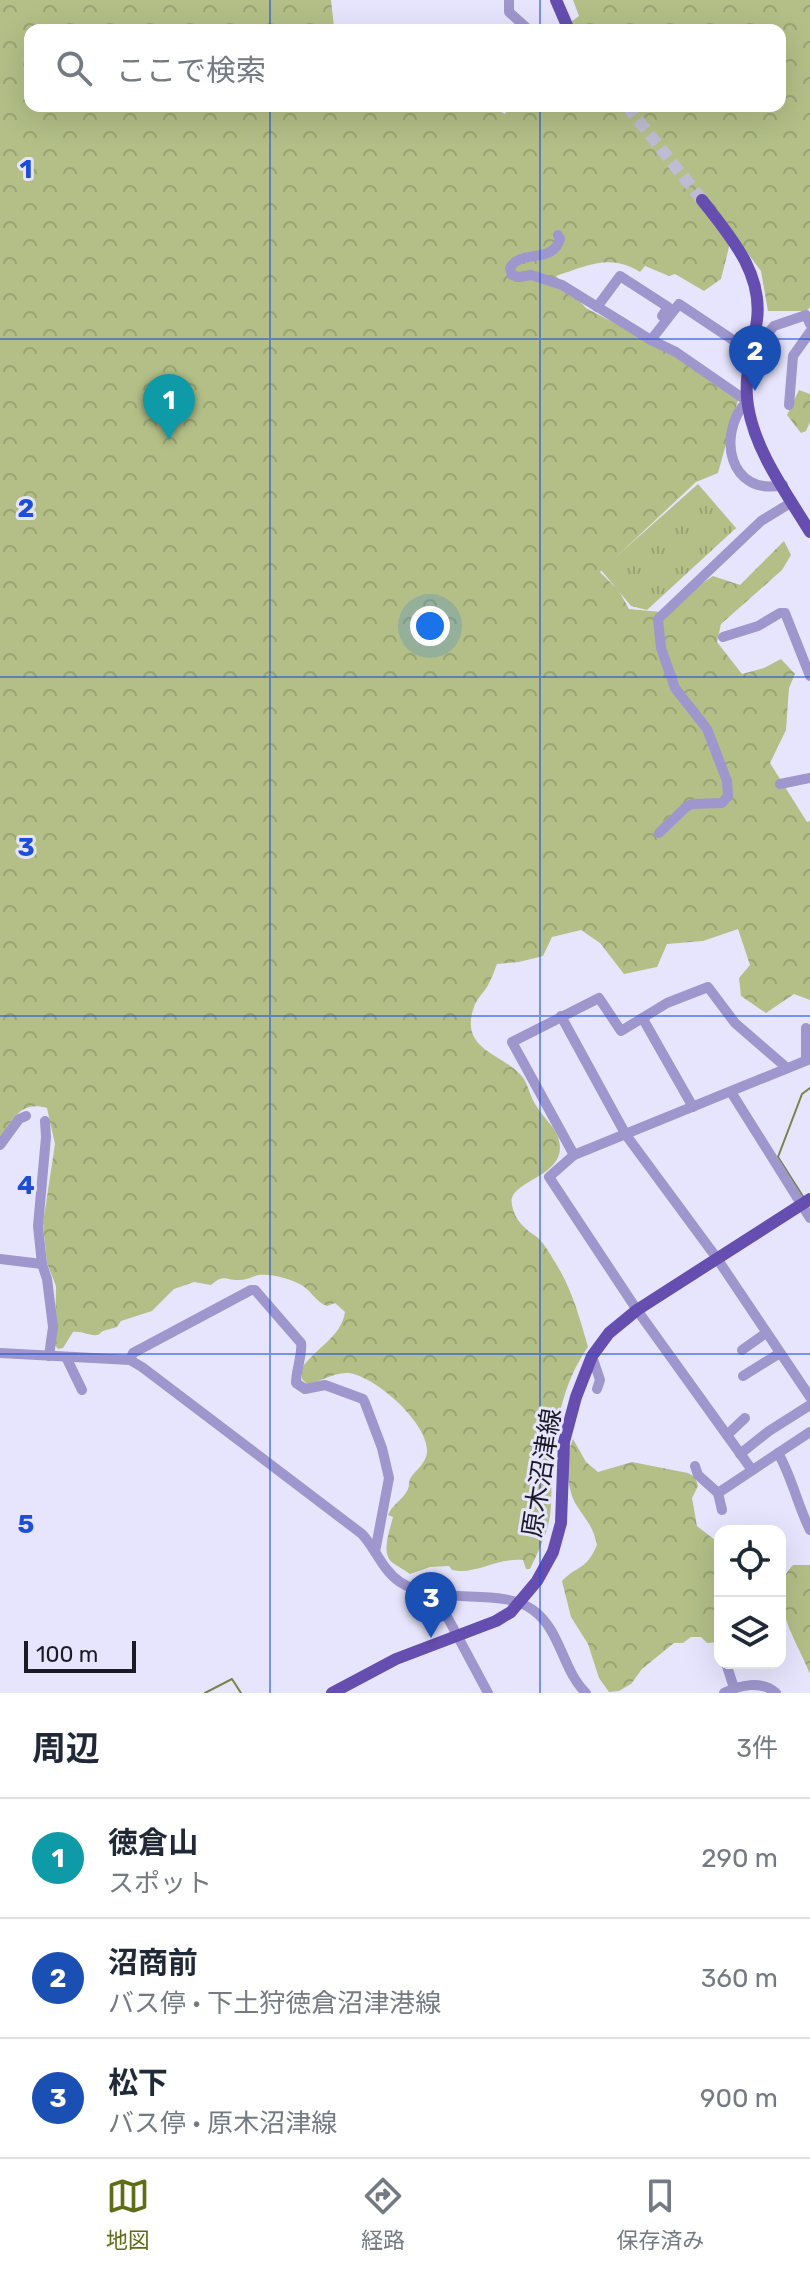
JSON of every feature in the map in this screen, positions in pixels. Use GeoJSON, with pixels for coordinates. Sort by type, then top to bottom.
{"type":"FeatureCollection","features":[{"type":"Feature","properties":{"kind":"main road"},"geometry":{"type":"LineString","coordinates":[[556,0],[566,24]]}},
{"type":"Feature","properties":{"kind":"main road"},"geometry":{"type":"LineString","coordinates":[[702,200],[740,249],[753,280],[757,316],[747,395],[757,440],[810,532]]}},
{"type":"Feature","properties":{"kind":"main road","name":"原木沼津線"},"geometry":{"type":"LineString","coordinates":[[332,1693],[396,1659],[496,1621],[520,1603],[553,1552],[561,1523],[564,1442],[576,1397],[592,1356],[609,1333],[637,1310],[804,1202]]}},
{"type":"Feature","properties":{"kind":"street"},"geometry":{"type":"LineString","coordinates":[[509,0],[509,12],[522,24]]}},
{"type":"Feature","properties":{"kind":"street"},"geometry":{"type":"LineString","coordinates":[[558,235],[558,246],[554,251],[543,256],[520,258],[510,268],[512,275],[531,275],[562,285],[747,395]]}},
{"type":"Feature","properties":{"kind":"street"},"geometry":{"type":"LineString","coordinates":[[597,307],[620,276],[668,307],[657,323],[659,330]]}},
{"type":"Feature","properties":{"kind":"street"},"geometry":{"type":"LineString","coordinates":[[651,340],[679,304],[751,352]]}},
{"type":"Feature","properties":{"kind":"street"},"geometry":{"type":"LineString","coordinates":[[783,485],[758,485],[738,473],[731,463],[730,438],[740,409],[758,374],[768,333],[774,326],[806,315],[810,324]]}},
{"type":"Feature","properties":{"kind":"street"},"geometry":{"type":"LineString","coordinates":[[789,405],[793,356],[810,332]]}},
{"type":"Feature","properties":{"kind":"street"},"geometry":{"type":"LineString","coordinates":[[659,833],[686,807],[722,803],[728,796],[727,781],[707,729],[675,688],[661,648],[658,619],[761,521],[792,502]]}},
{"type":"Feature","properties":{"kind":"street"},"geometry":{"type":"LineString","coordinates":[[723,637],[785,613],[810,676]]}},
{"type":"Feature","properties":{"kind":"street"},"geometry":{"type":"LineString","coordinates":[[780,784],[810,778]]}},
{"type":"Feature","properties":{"kind":"street"},"geometry":{"type":"LineString","coordinates":[[574,1155],[512,1042],[599,998],[621,1031],[667,1003],[708,987],[735,1023],[787,1068]]}},
{"type":"Feature","properties":{"kind":"street"},"geometry":{"type":"LineString","coordinates":[[561,1016],[626,1135],[716,1257],[810,1397]]}},
{"type":"Feature","properties":{"kind":"street"},"geometry":{"type":"LineString","coordinates":[[643,1019],[693,1107]]}},
{"type":"Feature","properties":{"kind":"street"},"geometry":{"type":"LineString","coordinates":[[752,1470],[637,1310],[549,1177],[574,1155],[787,1068],[807,1063],[806,1028]]}},
{"type":"Feature","properties":{"kind":"street"},"geometry":{"type":"LineString","coordinates":[[731,1092],[804,1202],[810,1218]]}},
{"type":"Feature","properties":{"kind":"street"},"geometry":{"type":"LineString","coordinates":[[0,1145],[19,1119],[26,1116]]}},
{"type":"Feature","properties":{"kind":"street"},"geometry":{"type":"LineString","coordinates":[[45,1121],[43,1180],[38,1207],[42,1264],[53,1327],[49,1356]]}},
{"type":"Feature","properties":{"kind":"street"},"geometry":{"type":"LineString","coordinates":[[0,1259],[42,1264]]}},
{"type":"Feature","properties":{"kind":"street"},"geometry":{"type":"LineString","coordinates":[[130,1360],[133,1353],[251,1290],[274,1304],[307,1344],[296,1366],[296,1383],[305,1389],[325,1385],[363,1399],[382,1448],[389,1485],[375,1552]]}},
{"type":"Feature","properties":{"kind":"street"},"geometry":{"type":"LineString","coordinates":[[742,1350],[766,1333]]}},
{"type":"Feature","properties":{"kind":"street"},"geometry":{"type":"LineString","coordinates":[[0,1353],[130,1360],[362,1534],[390,1574],[400,1582],[435,1594],[520,1603],[534,1610],[544,1620],[586,1693]]}},
{"type":"Feature","properties":{"kind":"street"},"geometry":{"type":"LineString","coordinates":[[743,1376],[780,1353]]}},
{"type":"Feature","properties":{"kind":"street"},"geometry":{"type":"LineString","coordinates":[[592,1356],[600,1380],[597,1389]]}},
{"type":"Feature","properties":{"kind":"street"},"geometry":{"type":"LineString","coordinates":[[66,1357],[82,1390]]}},
{"type":"Feature","properties":{"kind":"street"},"geometry":{"type":"LineString","coordinates":[[740,1454],[810,1405]]}},
{"type":"Feature","properties":{"kind":"street"},"geometry":{"type":"LineString","coordinates":[[727,1435],[745,1418]]}},
{"type":"Feature","properties":{"kind":"street"},"geometry":{"type":"LineString","coordinates":[[718,1493],[810,1432]]}},
{"type":"Feature","properties":{"kind":"street"},"geometry":{"type":"LineString","coordinates":[[778,1453],[791,1475],[810,1530]]}},
{"type":"Feature","properties":{"kind":"street"},"geometry":{"type":"LineString","coordinates":[[695,1466],[698,1475],[718,1493],[722,1510]]}},
{"type":"Feature","properties":{"kind":"street"},"geometry":{"type":"LineString","coordinates":[[435,1594],[488,1693]]}},
{"type":"Feature","properties":{"kind":"street"},"geometry":{"type":"LineString","coordinates":[[727,1669],[729,1691],[764,1685],[776,1693]]}},
{"type":"Feature","properties":{"kind":"green space"},"geometry":{"type":"Polygon","coordinates":[[[0,0],[331,0],[334,24],[24,24],[24,112],[505,114],[786,112],[786,24],[568,24],[579,16],[573,0],[810,0],[810,307],[807,311],[768,311],[761,271],[740,243],[730,243],[721,279],[704,291],[675,274],[669,276],[645,266],[640,272],[619,263],[588,265],[556,276],[586,308],[684,360],[738,400],[718,473],[696,482],[600,572],[619,591],[629,609],[661,612],[713,576],[740,585],[784,541],[791,555],[782,570],[721,624],[717,642],[742,674],[781,659],[795,674],[789,688],[786,730],[770,763],[807,822],[810,821],[810,1000],[794,994],[766,1013],[741,996],[739,978],[750,965],[738,929],[703,941],[667,944],[657,967],[624,974],[600,943],[581,930],[552,937],[543,956],[497,964],[475,1004],[471,1022],[478,1043],[524,1079],[535,1104],[558,1137],[560,1151],[556,1161],[519,1189],[513,1196],[512,1205],[518,1220],[542,1242],[561,1272],[588,1347],[572,1375],[561,1406],[553,1456],[550,1516],[530,1569],[526,1569],[523,1560],[514,1560],[461,1571],[452,1570],[449,1566],[430,1567],[410,1574],[389,1559],[387,1542],[393,1517],[388,1515],[405,1494],[410,1479],[424,1461],[426,1441],[410,1415],[372,1382],[348,1373],[307,1384],[302,1379],[302,1368],[333,1336],[345,1312],[335,1303],[323,1304],[298,1283],[264,1275],[243,1280],[222,1278],[211,1285],[194,1282],[174,1289],[152,1311],[121,1321],[117,1327],[98,1335],[73,1332],[63,1348],[58,1349],[55,1345],[56,1286],[47,1263],[43,1223],[55,1144],[47,1108],[23,1109],[12,1119],[0,1142],[0,0]]]}},
{"type":"Feature","properties":{"kind":"green space"},"geometry":{"type":"Polygon","coordinates":[[[799,390],[810,394],[810,422],[806,431],[801,433],[787,415],[799,390]]]}},
{"type":"Feature","properties":{"kind":"green space"},"geometry":{"type":"Polygon","coordinates":[[[698,484],[736,528],[647,610],[631,606],[601,570],[698,484]]]}},
{"type":"Feature","properties":{"kind":"green space"},"geometry":{"type":"Polygon","coordinates":[[[573,1439],[586,1462],[598,1472],[632,1462],[695,1477],[698,1486],[692,1498],[697,1526],[714,1539],[714,1642],[691,1637],[683,1643],[674,1643],[642,1669],[631,1684],[619,1691],[609,1692],[599,1678],[588,1644],[571,1617],[562,1581],[585,1564],[597,1545],[592,1529],[573,1499],[569,1482],[573,1439]]]}},
{"type":"Feature","properties":{"kind":"green space"},"geometry":{"type":"Polygon","coordinates":[[[793,1565],[810,1565],[810,1674],[786,1618],[786,1576],[793,1565]]]}},
{"type":"Feature","properties":{"kind":"waterway"},"geometry":{"type":"LineString","coordinates":[[804,1198],[778,1157],[802,1094],[810,1088]]}},
{"type":"Feature","properties":{"kind":"waterway"},"geometry":{"type":"LineString","coordinates":[[205,1693],[232,1679],[241,1693]]}},
{"type":"Feature","properties":{"kind":"tunnel"},"geometry":{"type":"LineString","coordinates":[[632,112],[702,200]]}},
{"type":"Feature","properties":{"kind":"place","name":"沼商前"},"geometry":{"type":"Point","coordinates":[755,391]}},
{"type":"Feature","properties":{"kind":"place","name":"徳倉山"},"geometry":{"type":"Point","coordinates":[169,440]}},
{"type":"Feature","properties":{"kind":"place","name":"松下"},"geometry":{"type":"Point","coordinates":[431,1638]}}]}
